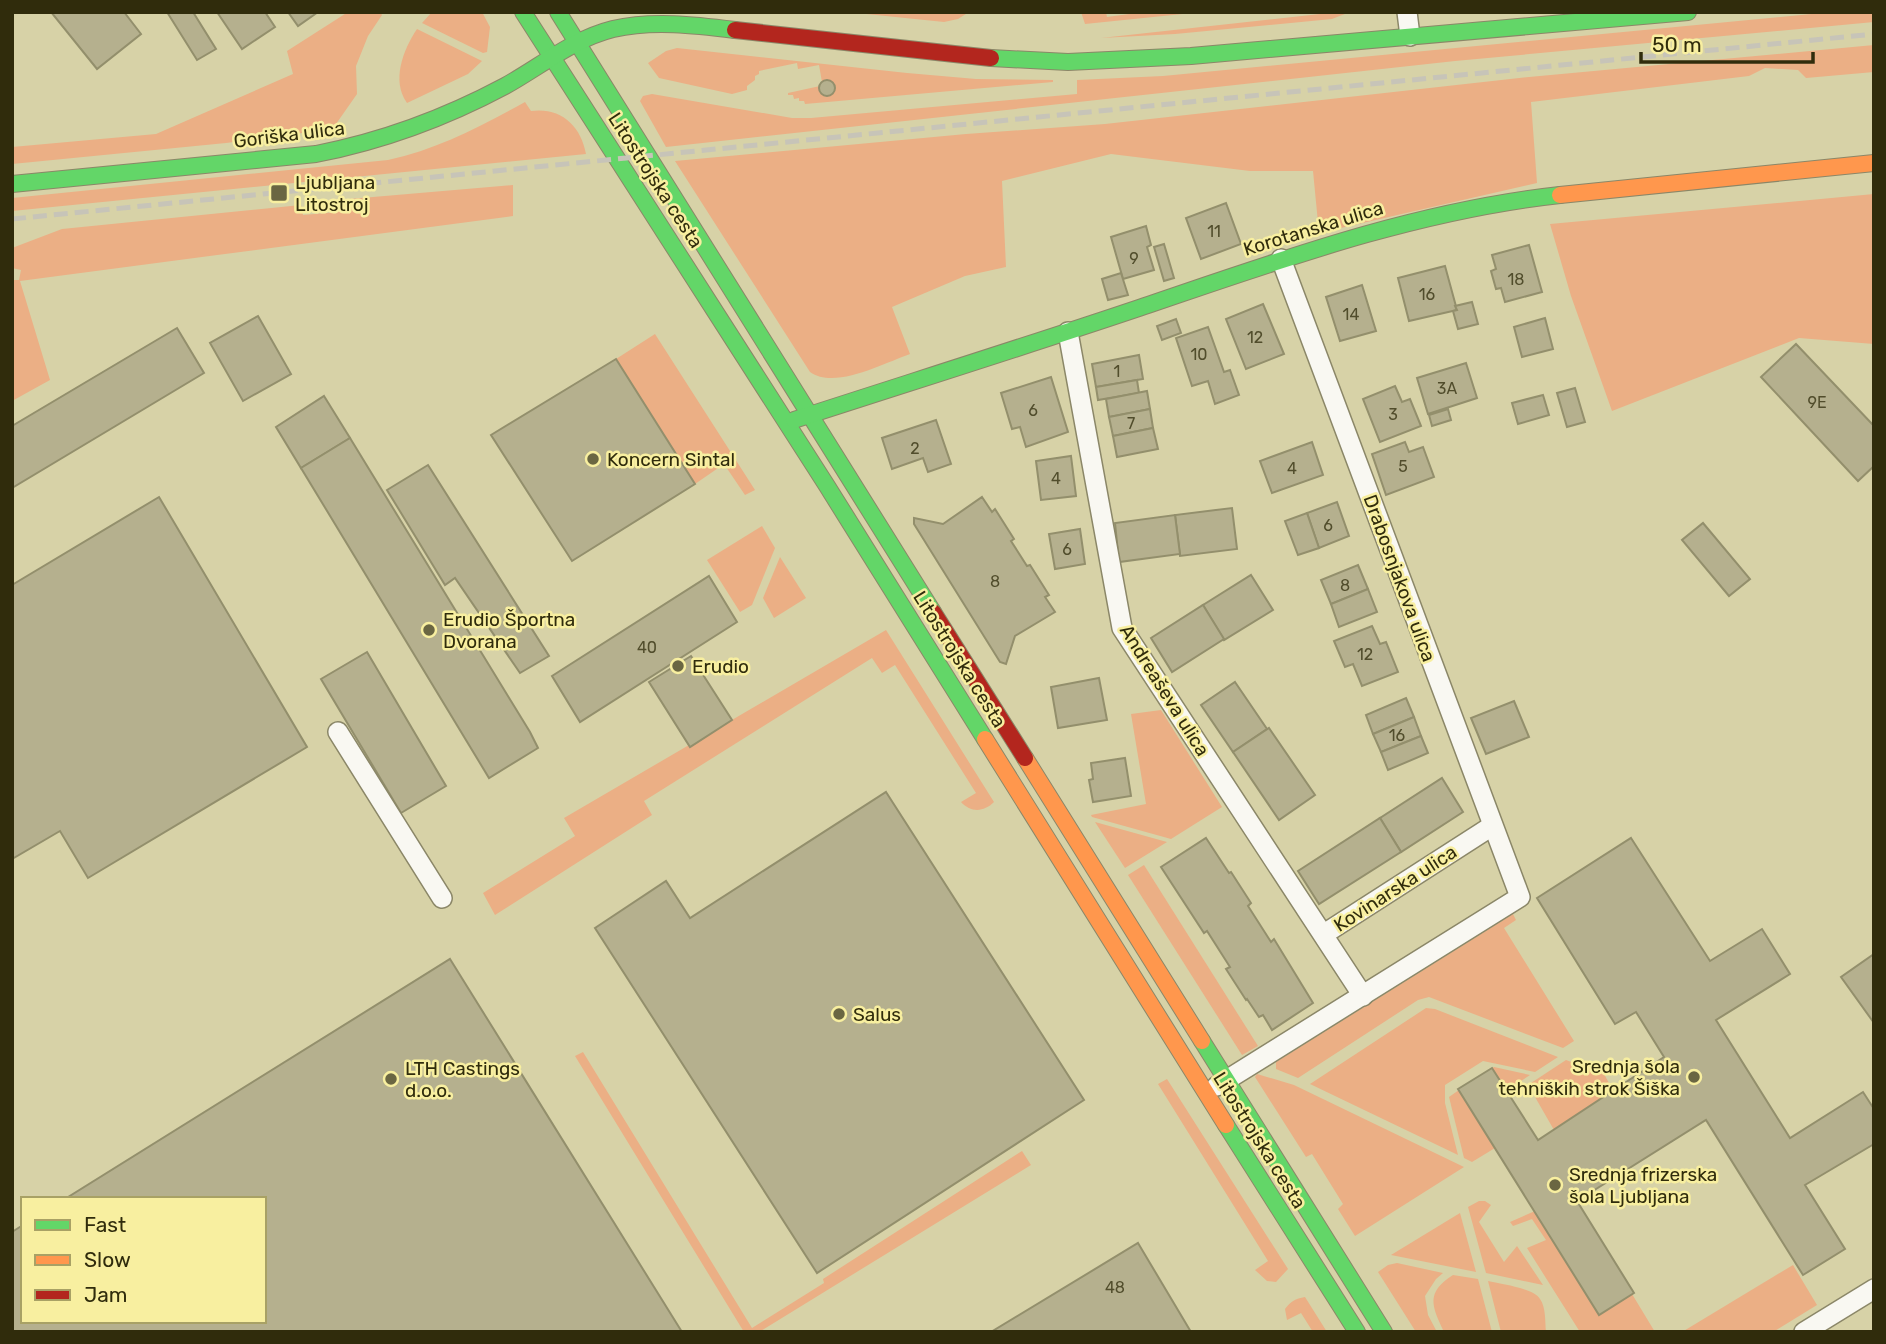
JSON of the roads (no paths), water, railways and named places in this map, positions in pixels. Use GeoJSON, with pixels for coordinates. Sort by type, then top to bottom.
{"type":"FeatureCollection","features":[{"type":"Feature","properties":{"kind":"main road","name":"Litostrojska cesta"},"geometry":{"type":"LineString","coordinates":[[523,12],[756,375],[1357,1332]]}},
{"type":"Feature","properties":{"kind":"main road","name":"Litostrojska cesta"},"geometry":{"type":"LineString","coordinates":[[558,12],[1384,1332]]}},
{"type":"Feature","properties":{"kind":"main road","name":"Goriška ulica"},"geometry":{"type":"LineString","coordinates":[[12,184],[316,154],[354,147],[435,121],[508,84],[577,42],[611,30],[652,26],[730,29],[1007,60],[1068,62],[1191,56],[1688,12]]}},
{"type":"Feature","properties":{"kind":"main road","name":"Korotanska ulica"},"geometry":{"type":"LineString","coordinates":[[785,423],[1378,229],[1500,203],[1874,163]]}},
{"type":"Feature","properties":{"kind":"main road"},"geometry":{"type":"LineString","coordinates":[[756,375],[777,362]]}},
{"type":"Feature","properties":{"kind":"street"},"geometry":{"type":"LineString","coordinates":[[1407,12],[1410,36]]}},
{"type":"Feature","properties":{"kind":"street","name":"Drabosnjakova ulica"},"geometry":{"type":"LineString","coordinates":[[1281,259],[1520,898],[1363,996]]}},
{"type":"Feature","properties":{"kind":"street","name":"Andreaševa ulica"},"geometry":{"type":"LineString","coordinates":[[1068,332],[1122,628],[1324,934]]}},
{"type":"Feature","properties":{"kind":"street"},"geometry":{"type":"LineString","coordinates":[[338,732],[442,898]]}},
{"type":"Feature","properties":{"kind":"street","name":"Kovinarska ulica"},"geometry":{"type":"LineString","coordinates":[[1363,996],[1324,934],[1492,826]]}},
{"type":"Feature","properties":{"kind":"street"},"geometry":{"type":"LineString","coordinates":[[1206,1093],[1363,996]]}},
{"type":"Feature","properties":{"kind":"street"},"geometry":{"type":"LineString","coordinates":[[1804,1332],[1874,1289]]}},
{"type":"Feature","properties":{"kind":"railway"},"geometry":{"type":"LineString","coordinates":[[12,219],[1874,34]]}},
{"type":"Feature","properties":{"kind":"place","name":"Ljubljana Litostroj"},"geometry":{"type":"Point","coordinates":[279,193]}},
{"type":"Feature","properties":{"kind":"place","name":"Koncern Sintal"},"geometry":{"type":"Point","coordinates":[593,459]}},
{"type":"Feature","properties":{"kind":"place","name":"Erudio Športna Dvorana"},"geometry":{"type":"Point","coordinates":[429,630]}},
{"type":"Feature","properties":{"kind":"place","name":"Erudio"},"geometry":{"type":"Point","coordinates":[678,666]}},
{"type":"Feature","properties":{"kind":"place","name":"Salus"},"geometry":{"type":"Point","coordinates":[839,1014]}},
{"type":"Feature","properties":{"kind":"place","name":"Srednja šola tehniških strok Šiška"},"geometry":{"type":"Point","coordinates":[1694,1077]}},
{"type":"Feature","properties":{"kind":"place","name":"LTH Castings d.o.o."},"geometry":{"type":"Point","coordinates":[391,1079]}},
{"type":"Feature","properties":{"kind":"place","name":"Srednja frizerska šola Ljubljana"},"geometry":{"type":"Point","coordinates":[1555,1185]}}]}
